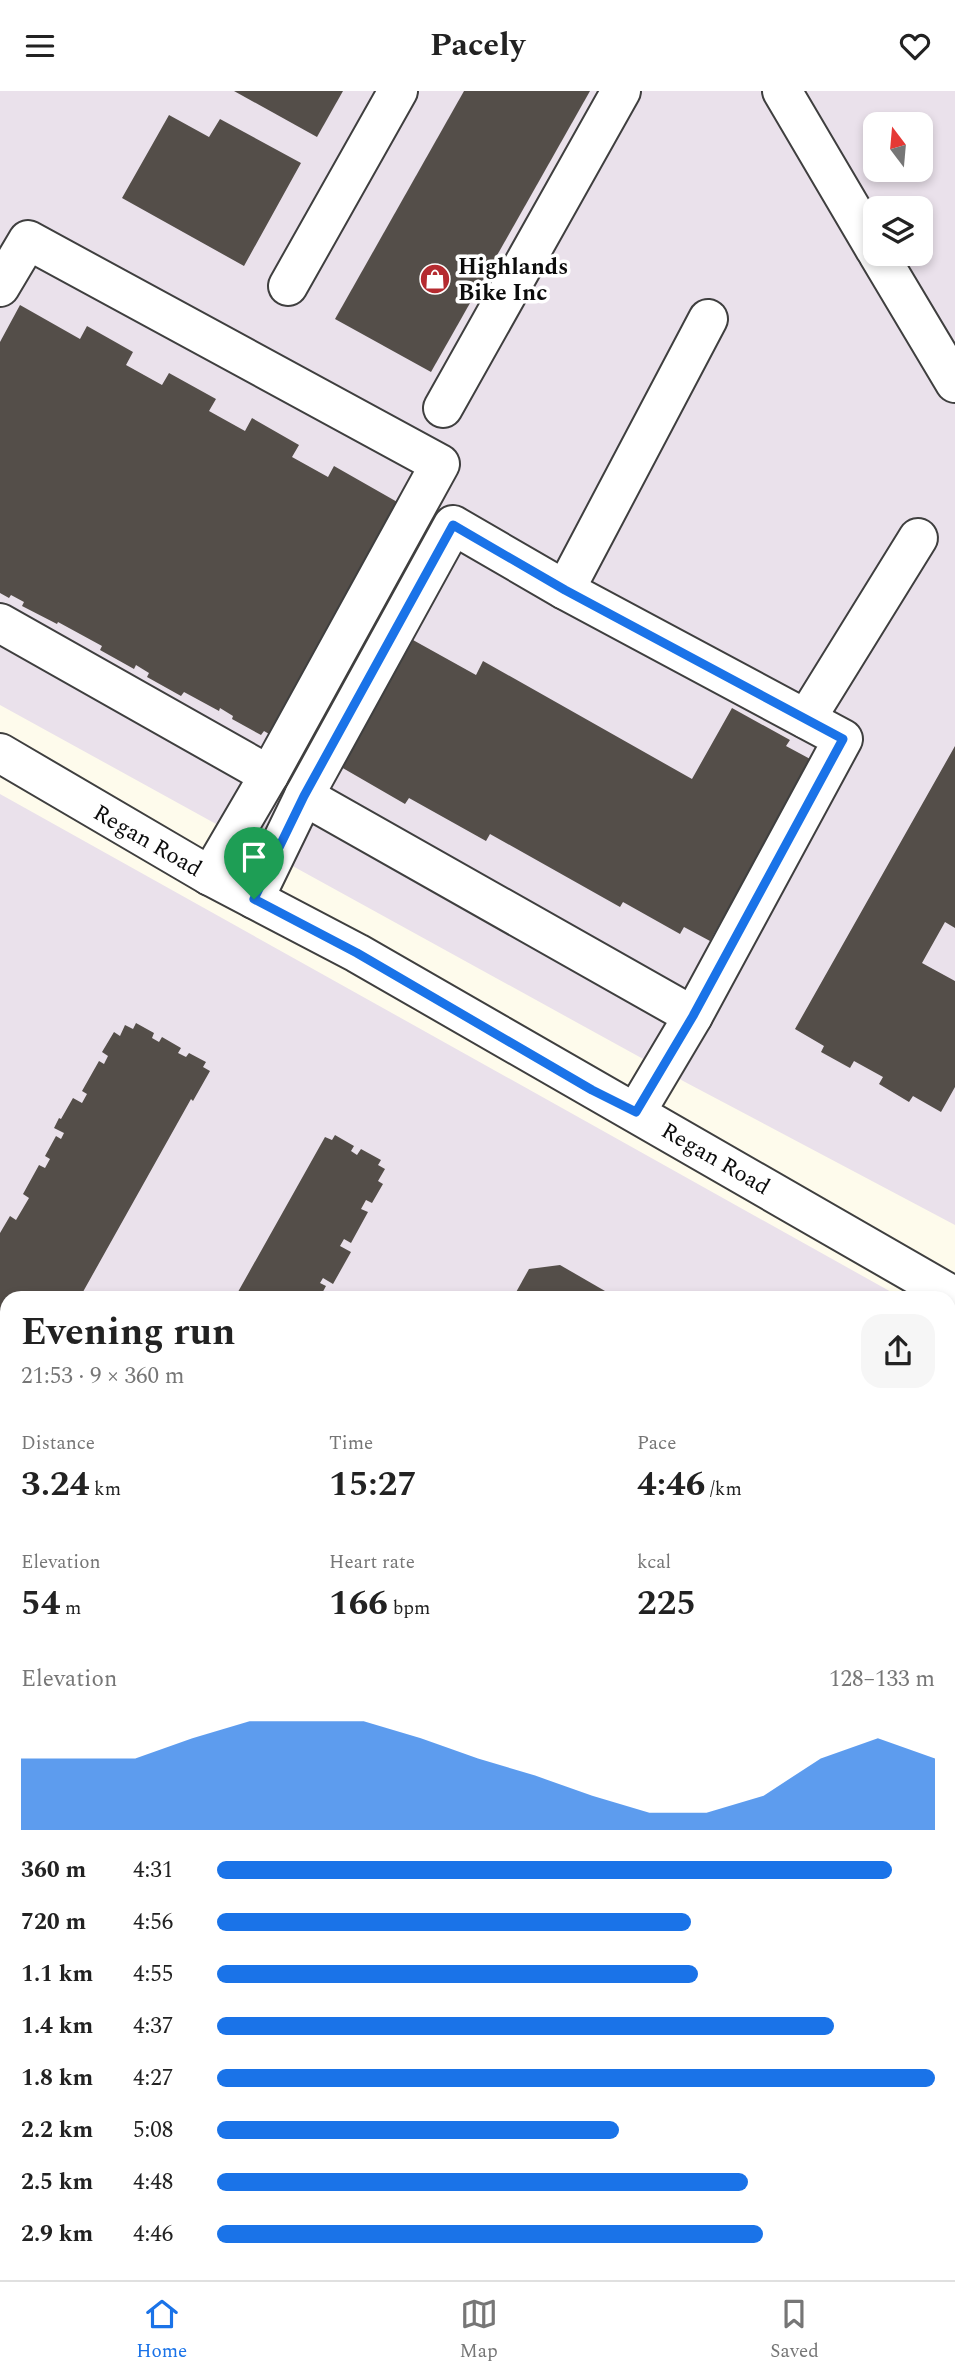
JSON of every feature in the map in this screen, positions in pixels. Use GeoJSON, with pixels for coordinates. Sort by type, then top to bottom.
{"type":"FeatureCollection","features":[{"type":"Feature","properties":{"kind":"street"},"geometry":{"type":"LineString","coordinates":[[288,286],[398,91]]}},
{"type":"Feature","properties":{"kind":"street"},"geometry":{"type":"LineString","coordinates":[[443,408],[621,91]]}},
{"type":"Feature","properties":{"kind":"street"},"geometry":{"type":"LineString","coordinates":[[782,91],[863,229]]}},
{"type":"Feature","properties":{"kind":"street"},"geometry":{"type":"LineString","coordinates":[[0,287],[28,240],[440,464],[269,775],[210,876]]}},
{"type":"Feature","properties":{"kind":"street"},"geometry":{"type":"LineString","coordinates":[[888,266],[943,334],[955,383]]}},
{"type":"Feature","properties":{"kind":"street"},"geometry":{"type":"LineString","coordinates":[[565,590],[708,319]]}},
{"type":"Feature","properties":{"kind":"street"},"geometry":{"type":"LineString","coordinates":[[254,899],[304,796],[453,525],[565,590],[843,739],[693,1016],[636,1112]]}},
{"type":"Feature","properties":{"kind":"street"},"geometry":{"type":"LineString","coordinates":[[806,719],[918,538]]}},
{"type":"Feature","properties":{"kind":"street"},"geometry":{"type":"LineString","coordinates":[[0,623],[269,775]]}},
{"type":"Feature","properties":{"kind":"street","name":"Regan Road"},"geometry":{"type":"LineString","coordinates":[[0,753],[210,876],[357,953],[945,1291]]}},
{"type":"Feature","properties":{"kind":"street"},"geometry":{"type":"LineString","coordinates":[[304,796],[693,1016]]}},
{"type":"Feature","properties":{"kind":"shaded area"},"geometry":{"type":"Polygon","coordinates":[[[0,91],[955,91],[955,1225],[685,1082],[0,705],[0,91]]]}},
{"type":"Feature","properties":{"kind":"shaded area"},"geometry":{"type":"Polygon","coordinates":[[[0,794],[889,1291],[0,1291],[0,794]]]}},
{"type":"Feature","properties":{"kind":"building"},"geometry":{"type":"Polygon","coordinates":[[[234,91],[343,91],[317,137],[234,91]]]}},
{"type":"Feature","properties":{"kind":"building"},"geometry":{"type":"Polygon","coordinates":[[[464,91],[590,91],[431,372],[335,319],[464,91]]]}},
{"type":"Feature","properties":{"kind":"building"},"geometry":{"type":"Polygon","coordinates":[[[169,115],[209,137],[220,119],[301,163],[244,266],[122,198],[169,115]]]}},
{"type":"Feature","properties":{"kind":"building"},"geometry":{"type":"Polygon","coordinates":[[[20,305],[80,339],[87,326],[133,352],[126,365],[162,385],[169,373],[216,399],[209,411],[245,431],[252,418],[299,445],[292,457],[328,477],[334,466],[399,503],[269,734],[264,731],[261,735],[232,719],[233,716],[220,708],[219,711],[184,692],[181,696],[147,677],[149,673],[136,665],[134,669],[100,650],[102,646],[22,606],[24,602],[11,595],[9,598],[0,593],[0,342],[20,305]]]}},
{"type":"Feature","properties":{"kind":"building"},"geometry":{"type":"Polygon","coordinates":[[[413,640],[476,675],[483,661],[692,779],[732,708],[790,740],[786,746],[812,760],[710,941],[684,927],[680,934],[623,902],[620,907],[490,834],[486,841],[409,798],[405,804],[341,767],[413,640]]]}},
{"type":"Feature","properties":{"kind":"building"},"geometry":{"type":"Polygon","coordinates":[[[955,746],[955,928],[945,922],[922,963],[955,981],[955,1087],[941,1112],[913,1096],[909,1102],[879,1084],[883,1077],[854,1061],[850,1068],[821,1052],[824,1046],[795,1029],[955,746]]]}},
{"type":"Feature","properties":{"kind":"building"},"geometry":{"type":"Polygon","coordinates":[[[136,1023],[154,1033],[152,1038],[159,1042],[162,1037],[181,1048],[178,1053],[186,1057],[189,1053],[206,1062],[203,1067],[210,1071],[193,1101],[191,1099],[83,1291],[0,1291],[0,1233],[10,1216],[16,1220],[29,1198],[23,1194],[39,1165],[45,1168],[50,1159],[45,1156],[56,1136],[61,1139],[64,1133],[54,1128],[59,1118],[61,1119],[73,1098],[82,1103],[87,1094],[82,1091],[99,1061],[104,1064],[108,1056],[102,1052],[114,1032],[120,1036],[125,1025],[133,1029],[136,1023]]]}},
{"type":"Feature","properties":{"kind":"building"},"geometry":{"type":"Polygon","coordinates":[[[335,1135],[354,1146],[351,1151],[357,1155],[361,1149],[381,1160],[378,1165],[385,1169],[378,1181],[383,1184],[372,1203],[366,1200],[361,1209],[368,1212],[351,1243],[344,1239],[340,1246],[351,1252],[333,1284],[323,1278],[320,1283],[326,1286],[323,1291],[238,1291],[325,1137],[332,1140],[335,1135]]]}},
{"type":"Feature","properties":{"kind":"building"},"geometry":{"type":"Polygon","coordinates":[[[560,1265],[605,1291],[517,1291],[529,1269],[560,1265]]]}},
{"type":"Feature","properties":{"kind":"place","name":"Highlands Bike Inc"},"geometry":{"type":"Point","coordinates":[435,279]}},
{"type":"Feature","properties":{"kind":"route"},"geometry":{"type":"LineString","coordinates":[[453,525],[565,590],[843,739],[693,1016],[636,1112],[592,1090],[357,953],[254,899],[304,796],[453,525]]}}]}
